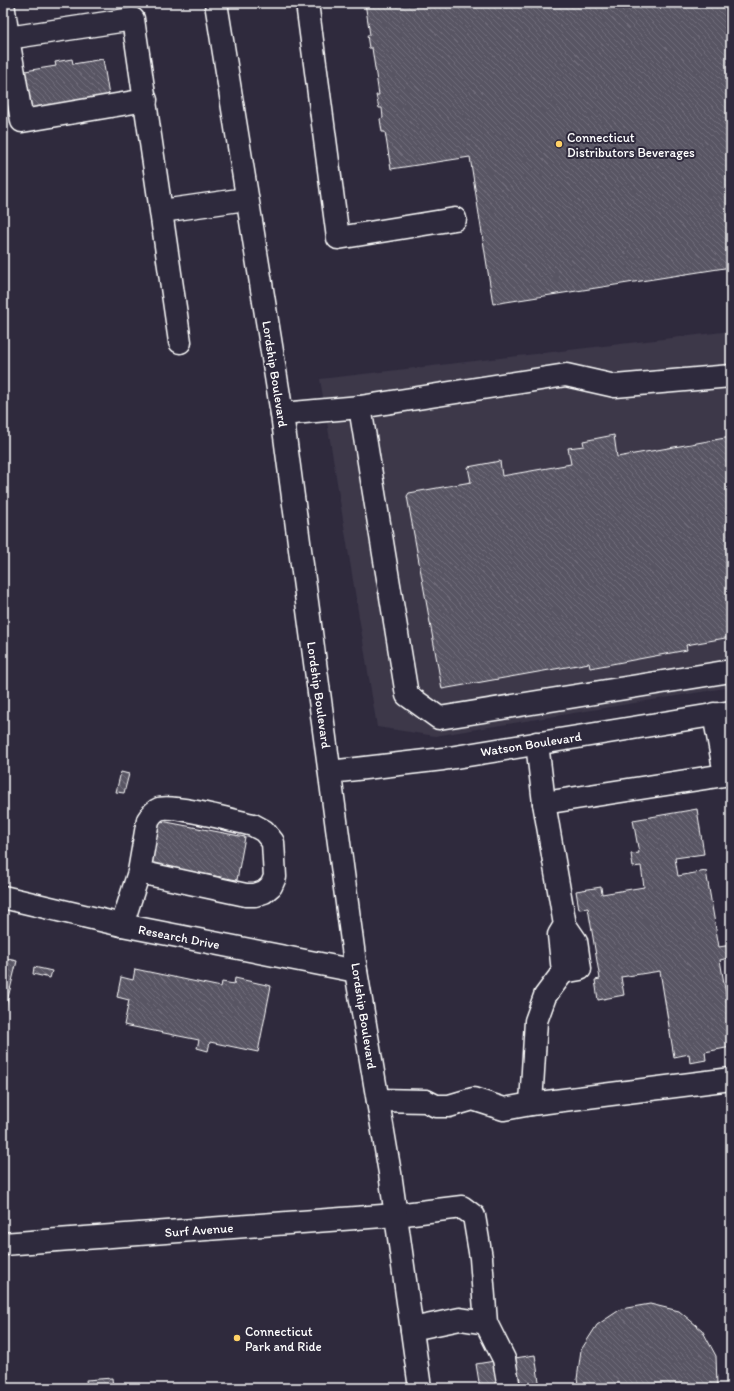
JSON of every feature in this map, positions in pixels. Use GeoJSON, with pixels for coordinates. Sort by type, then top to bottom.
{"type":"FeatureCollection","features":[{"type":"Feature","properties":{"kind":"main road"},"geometry":{"type":"LineString","coordinates":[[3,3],[22,121],[146,100]]}},
{"type":"Feature","properties":{"kind":"main road","name":"Lordship Boulevard"},"geometry":{"type":"LineString","coordinates":[[216,3],[246,199],[282,414],[356,971],[396,1215],[420,1388]]}},
{"type":"Feature","properties":{"kind":"main road"},"geometry":{"type":"LineString","coordinates":[[307,3],[338,238],[455,219]]}},
{"type":"Feature","properties":{"kind":"main road"},"geometry":{"type":"LineString","coordinates":[[8,38],[133,19],[146,100],[180,342]]}},
{"type":"Feature","properties":{"kind":"main road"},"geometry":{"type":"LineString","coordinates":[[162,211],[246,199]]}},
{"type":"Feature","properties":{"kind":"main road"},"geometry":{"type":"LineString","coordinates":[[282,414],[360,407],[566,375],[615,386],[731,376]]}},
{"type":"Feature","properties":{"kind":"main road"},"geometry":{"type":"LineString","coordinates":[[360,407],[407,695],[439,718],[731,671]]}},
{"type":"Feature","properties":{"kind":"main road"},"geometry":{"type":"LineString","coordinates":[[544,804],[728,774],[723,713]]}},
{"type":"Feature","properties":{"kind":"main road","name":"Watson Boulevard"},"geometry":{"type":"LineString","coordinates":[[330,772],[443,759],[723,713]]}},
{"type":"Feature","properties":{"kind":"main road"},"geometry":{"type":"LineString","coordinates":[[531,1104],[536,1021],[544,996],[563,972],[559,936],[565,925],[544,804],[537,743]]}},
{"type":"Feature","properties":{"kind":"main road"},"geometry":{"type":"LineString","coordinates":[[122,925],[139,872],[148,820],[152,813],[160,808],[175,808],[253,824],[264,831],[272,842],[275,877],[271,886],[264,892],[255,895],[246,895],[139,872]]}},
{"type":"Feature","properties":{"kind":"main road","name":"Research Drive"},"geometry":{"type":"LineString","coordinates":[[3,897],[122,925],[356,971]]}},
{"type":"Feature","properties":{"kind":"main road"},"geometry":{"type":"LineString","coordinates":[[378,1100],[426,1101],[436,1106],[449,1106],[473,1099],[504,1109],[531,1104],[731,1079]]}},
{"type":"Feature","properties":{"kind":"main road","name":"Surf Avenue"},"geometry":{"type":"LineString","coordinates":[[3,1244],[396,1215],[462,1207],[474,1216],[481,1258],[486,1323]]}},
{"type":"Feature","properties":{"kind":"main road"},"geometry":{"type":"LineString","coordinates":[[412,1328],[460,1319],[486,1323],[504,1359],[509,1388]]}},
{"type":"Feature","properties":{"kind":"shaded area"},"geometry":{"type":"Polygon","coordinates":[[[731,331],[731,687],[435,736],[377,727],[320,379],[731,331]]]}},
{"type":"Feature","properties":{"kind":"building","name":"Connecticut Distributors Beverages"},"geometry":{"type":"Polygon","coordinates":[[[365,3],[731,3],[731,267],[493,304],[470,157],[391,169],[385,132],[382,132],[380,119],[383,118],[382,108],[379,108],[376,95],[379,95],[372,48],[369,48],[367,35],[370,35],[365,3]]]}},
{"type":"Feature","properties":{"kind":"building"},"geometry":{"type":"Polygon","coordinates":[[[72,59],[73,64],[103,59],[109,96],[31,109],[20,80],[27,79],[25,71],[56,66],[55,62],[72,59]]]}},
{"type":"Feature","properties":{"kind":"building"},"geometry":{"type":"Polygon","coordinates":[[[614,435],[617,457],[731,437],[731,637],[686,645],[687,650],[590,668],[589,663],[442,689],[407,496],[409,493],[471,482],[468,467],[500,461],[502,476],[571,464],[568,448],[584,446],[583,441],[614,435]]]}},
{"type":"Feature","properties":{"kind":"building"},"geometry":{"type":"Polygon","coordinates":[[[121,772],[129,774],[124,793],[116,792],[121,772]]]}},
{"type":"Feature","properties":{"kind":"building"},"geometry":{"type":"Polygon","coordinates":[[[697,809],[704,854],[675,858],[678,876],[706,871],[719,947],[731,945],[731,966],[729,958],[720,960],[731,1024],[731,1047],[705,1052],[706,1060],[690,1063],[689,1054],[674,1057],[660,971],[621,977],[624,995],[598,1000],[595,980],[600,979],[588,908],[579,909],[576,891],[601,887],[602,894],[644,887],[641,866],[633,867],[631,854],[639,853],[633,820],[697,809]]]}},
{"type":"Feature","properties":{"kind":"building"},"geometry":{"type":"Polygon","coordinates":[[[156,820],[245,837],[237,880],[148,864],[156,820]]]}},
{"type":"Feature","properties":{"kind":"building"},"geometry":{"type":"Polygon","coordinates":[[[3,958],[17,961],[4,1014],[3,1013],[3,958]]]}},
{"type":"Feature","properties":{"kind":"building"},"geometry":{"type":"Polygon","coordinates":[[[34,967],[52,971],[50,978],[33,974],[34,967]]]}},
{"type":"Feature","properties":{"kind":"building"},"geometry":{"type":"Polygon","coordinates":[[[135,969],[221,987],[222,982],[234,984],[235,978],[271,986],[258,1052],[210,1042],[208,1051],[197,1048],[199,1040],[124,1025],[129,1000],[117,997],[121,977],[133,980],[135,969]]]}},
{"type":"Feature","properties":{"kind":"building"},"geometry":{"type":"Polygon","coordinates":[[[650,1304],[679,1311],[702,1330],[716,1356],[716,1388],[579,1388],[577,1379],[581,1350],[597,1325],[621,1309],[650,1304]]]}},
{"type":"Feature","properties":{"kind":"building"},"geometry":{"type":"Polygon","coordinates":[[[535,1355],[540,1388],[520,1388],[515,1358],[535,1355]]]}},
{"type":"Feature","properties":{"kind":"building"},"geometry":{"type":"Polygon","coordinates":[[[501,1360],[505,1388],[480,1388],[476,1364],[501,1360]]]}},
{"type":"Feature","properties":{"kind":"building"},"geometry":{"type":"Polygon","coordinates":[[[112,1378],[113,1388],[87,1388],[86,1380],[112,1378]]]}},
{"type":"Feature","properties":{"kind":"place","name":"Connecticut Distributors Beverages"},"geometry":{"type":"Point","coordinates":[559,144]}},
{"type":"Feature","properties":{"kind":"place","name":"Connecticut Park and Ride"},"geometry":{"type":"Point","coordinates":[237,1338]}}]}
